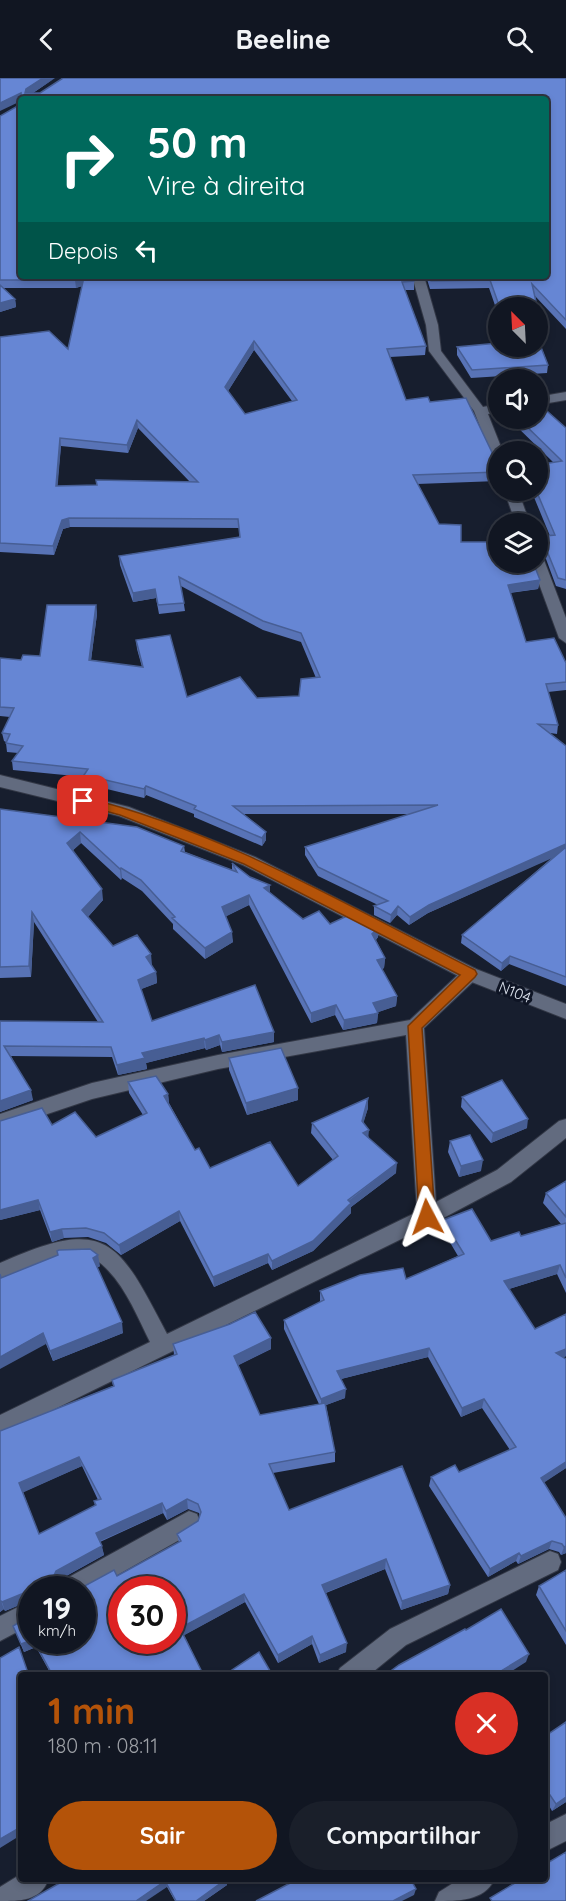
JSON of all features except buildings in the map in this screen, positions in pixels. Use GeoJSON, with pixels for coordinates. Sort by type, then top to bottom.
{"type":"FeatureCollection","features":[{"type":"Feature","properties":{"kind":"street"},"geometry":{"type":"LineString","coordinates":[[419,279],[432,324],[435,351],[480,411],[492,441]]}},
{"type":"Feature","properties":{"kind":"street"},"geometry":{"type":"LineString","coordinates":[[548,399],[566,396]]}},
{"type":"Feature","properties":{"kind":"street"},"geometry":{"type":"LineString","coordinates":[[480,411],[488,410]]}},
{"type":"Feature","properties":{"kind":"street"},"geometry":{"type":"LineString","coordinates":[[542,573],[566,638]]}},
{"type":"Feature","properties":{"kind":"street","name":"N104"},"geometry":{"type":"LineString","coordinates":[[0,781],[123,811],[249,861],[470,974],[566,1012]]}},
{"type":"Feature","properties":{"kind":"street"},"geometry":{"type":"LineString","coordinates":[[0,1122],[92,1091],[218,1062],[415,1026],[470,974]]}},
{"type":"Feature","properties":{"kind":"street"},"geometry":{"type":"LineString","coordinates":[[415,1026],[427,1217]]}},
{"type":"Feature","properties":{"kind":"street"},"geometry":{"type":"LineString","coordinates":[[0,1426],[427,1217],[504,1176],[566,1127]]}},
{"type":"Feature","properties":{"kind":"street"},"geometry":{"type":"LineString","coordinates":[[0,1273],[26,1261],[76,1246],[100,1251],[127,1278],[163,1346]]}},
{"type":"Feature","properties":{"kind":"street"},"geometry":{"type":"LineString","coordinates":[[93,1576],[189,1521]]}},
{"type":"Feature","properties":{"kind":"street"},"geometry":{"type":"LineString","coordinates":[[353,1672],[398,1637],[550,1562]]}},
{"type":"Feature","properties":{"kind":"street"},"geometry":{"type":"LineString","coordinates":[[0,1629],[18,1619]]}},
{"type":"Feature","properties":{"kind":"street"},"geometry":{"type":"LineString","coordinates":[[548,1838],[566,1827]]}},
{"type":"Feature","properties":{"kind":"street"},"geometry":{"type":"LineString","coordinates":[[2,1901],[32,1882]]}},
{"type":"Feature","properties":{"kind":"route"},"geometry":{"type":"LineString","coordinates":[[83,801],[123,811],[249,861],[470,974],[415,1026],[427,1217]]}}]}
